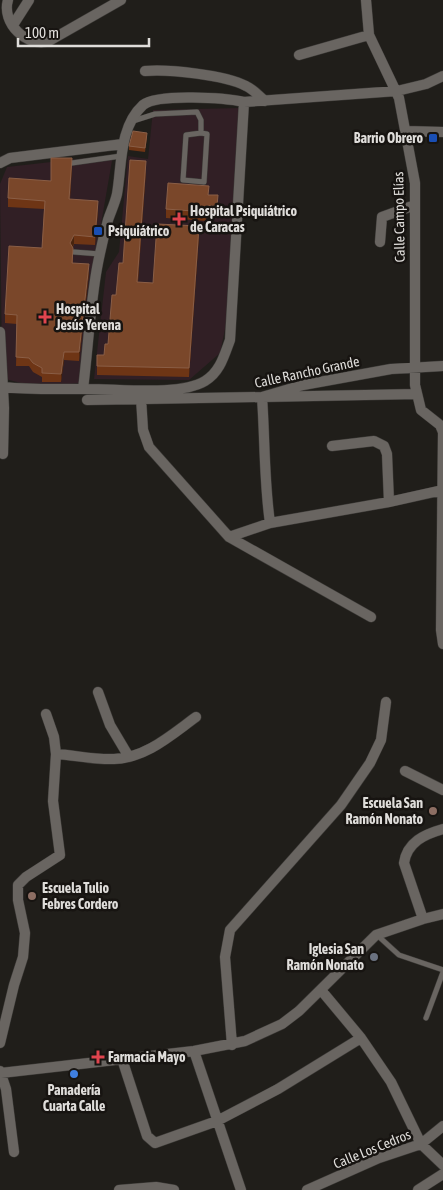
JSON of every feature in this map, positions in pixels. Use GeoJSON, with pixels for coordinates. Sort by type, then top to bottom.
{"type":"FeatureCollection","features":[{"type":"Feature","properties":{"kind":"street"},"geometry":{"type":"LineString","coordinates":[[8,0],[7,14],[13,24],[29,41],[41,44],[49,42],[121,0]]}},
{"type":"Feature","properties":{"kind":"street"},"geometry":{"type":"LineString","coordinates":[[13,24],[29,0]]}},
{"type":"Feature","properties":{"kind":"street","name":"Calle Campo Elías"},"geometry":{"type":"LineString","coordinates":[[366,0],[369,35],[397,91],[415,183],[414,368],[421,410],[440,425],[443,433],[441,630],[443,644]]}},
{"type":"Feature","properties":{"kind":"street"},"geometry":{"type":"LineString","coordinates":[[299,55],[369,35]]}},
{"type":"Feature","properties":{"kind":"street"},"geometry":{"type":"LineString","coordinates":[[145,71],[165,70],[235,82],[248,87],[265,100]]}},
{"type":"Feature","properties":{"kind":"street"},"geometry":{"type":"LineString","coordinates":[[83,389],[100,254],[108,218],[117,196],[123,144],[132,121],[145,104],[166,99],[223,98],[244,102],[397,91],[426,84],[443,76]]}},
{"type":"Feature","properties":{"kind":"street"},"geometry":{"type":"LineString","coordinates":[[3,387],[37,391],[83,389],[156,390],[191,386],[203,382],[215,374],[222,363],[230,340],[244,102]]}},
{"type":"Feature","properties":{"kind":"street"},"geometry":{"type":"LineString","coordinates":[[406,131],[443,132]]}},
{"type":"Feature","properties":{"kind":"street"},"geometry":{"type":"LineString","coordinates":[[0,163],[10,158],[123,144]]}},
{"type":"Feature","properties":{"kind":"street"},"geometry":{"type":"LineString","coordinates":[[380,242],[382,217],[415,205]]}},
{"type":"Feature","properties":{"kind":"street"},"geometry":{"type":"LineString","coordinates":[[0,332],[3,387],[2,454]]}},
{"type":"Feature","properties":{"kind":"street","name":"Calle Rancho Grande"},"geometry":{"type":"LineString","coordinates":[[87,400],[262,397],[303,385],[390,369],[443,366]]}},
{"type":"Feature","properties":{"kind":"street"},"geometry":{"type":"LineString","coordinates":[[270,523],[265,489],[266,452],[262,397],[417,394]]}},
{"type":"Feature","properties":{"kind":"street"},"geometry":{"type":"LineString","coordinates":[[141,398],[144,430],[149,447],[229,537],[371,617]]}},
{"type":"Feature","properties":{"kind":"street"},"geometry":{"type":"LineString","coordinates":[[332,446],[374,441],[384,446],[387,454],[389,502]]}},
{"type":"Feature","properties":{"kind":"street"},"geometry":{"type":"LineString","coordinates":[[229,537],[270,523],[389,502],[442,490]]}},
{"type":"Feature","properties":{"kind":"street"},"geometry":{"type":"LineString","coordinates":[[98,692],[110,725],[129,757]]}},
{"type":"Feature","properties":{"kind":"street"},"geometry":{"type":"LineString","coordinates":[[232,1045],[225,957],[230,930],[341,805],[370,763],[381,740],[386,702]]}},
{"type":"Feature","properties":{"kind":"street"},"geometry":{"type":"LineString","coordinates":[[0,1043],[23,957],[25,933],[18,900],[18,886],[26,877],[60,855],[53,801],[56,754],[54,737],[46,714]]}},
{"type":"Feature","properties":{"kind":"street"},"geometry":{"type":"LineString","coordinates":[[56,754],[114,759],[129,757],[148,751],[196,717]]}},
{"type":"Feature","properties":{"kind":"street"},"geometry":{"type":"LineString","coordinates":[[405,771],[443,790]]}},
{"type":"Feature","properties":{"kind":"street"},"geometry":{"type":"LineString","coordinates":[[423,919],[404,863],[405,856],[416,841],[427,834],[443,829]]}},
{"type":"Feature","properties":{"kind":"street"},"geometry":{"type":"LineString","coordinates":[[14,1152],[6,1089],[0,1072],[194,1051],[232,1045],[282,1024],[321,990],[376,935],[443,914]]}},
{"type":"Feature","properties":{"kind":"street"},"geometry":{"type":"LineString","coordinates":[[321,990],[362,1038],[391,1082],[421,1144],[443,1165]]}},
{"type":"Feature","properties":{"kind":"street"},"geometry":{"type":"LineString","coordinates":[[122,1059],[147,1136],[150,1141],[159,1142],[217,1121],[278,1089],[362,1038]]}},
{"type":"Feature","properties":{"kind":"street"},"geometry":{"type":"LineString","coordinates":[[194,1051],[241,1190]]}},
{"type":"Feature","properties":{"kind":"street","name":"Calle Los Cedros"},"geometry":{"type":"LineString","coordinates":[[307,1190],[379,1158],[421,1144],[443,1126]]}},
{"type":"Feature","properties":{"kind":"street"},"geometry":{"type":"LineString","coordinates":[[418,1190],[443,1174]]}},
{"type":"Feature","properties":{"kind":"street"},"geometry":{"type":"LineString","coordinates":[[119,1190],[156,1186],[174,1190]]}},
{"type":"Feature","properties":{"kind":"lane"},"geometry":{"type":"LineString","coordinates":[[132,121],[155,114],[197,112],[201,120],[201,133]]}},
{"type":"Feature","properties":{"kind":"lane"},"geometry":{"type":"LineString","coordinates":[[201,133],[207,134],[204,182],[183,180],[186,135],[201,133]]}},
{"type":"Feature","properties":{"kind":"lane"},"geometry":{"type":"LineString","coordinates":[[60,164],[121,156]]}},
{"type":"Feature","properties":{"kind":"lane"},"geometry":{"type":"LineString","coordinates":[[74,252],[100,254]]}},
{"type":"Feature","properties":{"kind":"lane"},"geometry":{"type":"LineString","coordinates":[[376,935],[399,955],[443,971],[426,1018]]}},
{"type":"Feature","properties":{"kind":"shaded area","name":"Hospital Psiquiátrico de Caracas"},"geometry":{"type":"Polygon","coordinates":[[[241,108],[230,306],[220,353],[189,380],[94,379],[106,272],[119,252],[128,156],[148,159],[153,110],[241,108]]]}},
{"type":"Feature","properties":{"kind":"shaded area","name":"Hospital Jesús Yerena"},"geometry":{"type":"Polygon","coordinates":[[[113,155],[97,247],[79,383],[39,388],[2,378],[0,184],[7,167],[113,155]]]}},
{"type":"Feature","properties":{"kind":"building"},"geometry":{"type":"Polygon","coordinates":[[[133,131],[147,133],[145,148],[129,146],[133,131]]]}},
{"type":"Feature","properties":{"kind":"building"},"geometry":{"type":"Polygon","coordinates":[[[51,158],[72,158],[69,199],[98,201],[95,237],[74,235],[70,243],[73,248],[72,263],[89,264],[79,352],[64,352],[61,374],[42,373],[42,368],[33,363],[29,358],[16,357],[17,315],[5,314],[9,246],[42,248],[45,201],[8,198],[9,178],[51,181],[51,158]]]}},
{"type":"Feature","properties":{"kind":"building"},"geometry":{"type":"Polygon","coordinates":[[[130,160],[146,161],[137,282],[153,283],[157,224],[199,226],[189,368],[97,366],[97,355],[104,355],[105,344],[108,344],[112,295],[116,295],[119,263],[123,263],[130,160]]]}},
{"type":"Feature","properties":{"kind":"building"},"geometry":{"type":"Polygon","coordinates":[[[168,183],[209,186],[208,195],[218,195],[217,206],[207,206],[206,212],[166,209],[168,183]]]}},
{"type":"Feature","properties":{"kind":"place","name":"Barrio Obrero"},"geometry":{"type":"Point","coordinates":[433,138]}},
{"type":"Feature","properties":{"kind":"place","name":"Hospital Psiquiátrico de Caracas"},"geometry":{"type":"Point","coordinates":[179,219]}},
{"type":"Feature","properties":{"kind":"place","name":"Psiquiátrico"},"geometry":{"type":"Point","coordinates":[98,231]}},
{"type":"Feature","properties":{"kind":"place","name":"Hospital Jesús Yerena"},"geometry":{"type":"Point","coordinates":[45,317]}},
{"type":"Feature","properties":{"kind":"place","name":"Escuela San Ramón Nonato"},"geometry":{"type":"Point","coordinates":[433,811]}},
{"type":"Feature","properties":{"kind":"place","name":"Escuela Tulio Febres Cordero"},"geometry":{"type":"Point","coordinates":[32,896]}},
{"type":"Feature","properties":{"kind":"place","name":"Iglesia San Ramón Nonato"},"geometry":{"type":"Point","coordinates":[374,957]}},
{"type":"Feature","properties":{"kind":"place","name":"Farmacia Mayo"},"geometry":{"type":"Point","coordinates":[98,1057]}},
{"type":"Feature","properties":{"kind":"place","name":"Panadería Cuarta Calle"},"geometry":{"type":"Point","coordinates":[74,1074]}}]}
